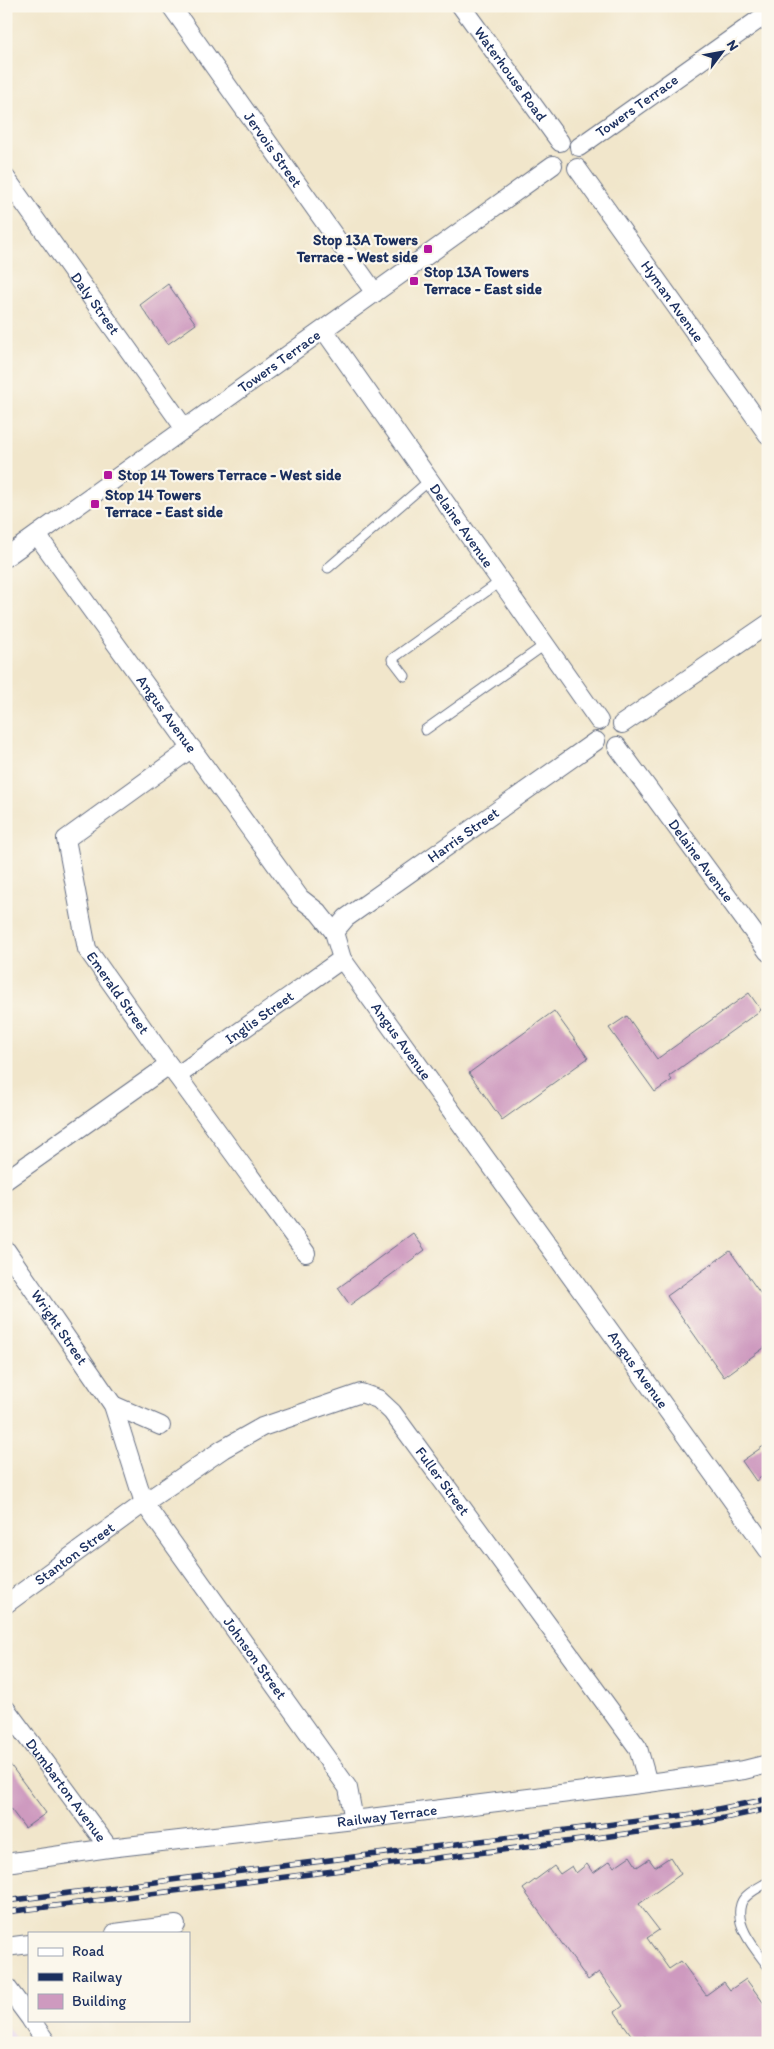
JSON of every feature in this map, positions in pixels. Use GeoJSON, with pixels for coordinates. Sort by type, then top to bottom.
{"type":"FeatureCollection","features":[{"type":"Feature","properties":{"kind":"street","name":"Jervois Street"},"geometry":{"type":"LineString","coordinates":[[171,6],[375,293]]}},
{"type":"Feature","properties":{"kind":"street","name":"Waterhouse Road"},"geometry":{"type":"LineString","coordinates":[[462,6],[560,142]]}},
{"type":"Feature","properties":{"kind":"street","name":"Towers Terrace"},"geometry":{"type":"LineString","coordinates":[[579,147],[763,15]]}},
{"type":"Feature","properties":{"kind":"street"},"geometry":{"type":"LineString","coordinates":[[570,141],[579,147],[582,158],[577,168],[567,172],[561,171],[554,165],[551,155],[555,145],[560,142],[570,141]]}},
{"type":"Feature","properties":{"kind":"street","name":"Towers Terrace"},"geometry":{"type":"LineString","coordinates":[[6,557],[554,165]]}},
{"type":"Feature","properties":{"kind":"street","name":"Hyman Avenue"},"geometry":{"type":"LineString","coordinates":[[577,168],[768,435]]}},
{"type":"Feature","properties":{"kind":"street","name":"Daly Street"},"geometry":{"type":"LineString","coordinates":[[6,178],[185,429]]}},
{"type":"Feature","properties":{"kind":"street","name":"Delaine Avenue"},"geometry":{"type":"LineString","coordinates":[[324,330],[599,721]]}},
{"type":"Feature","properties":{"kind":"street","name":"Angus Avenue"},"geometry":{"type":"LineString","coordinates":[[38,535],[300,898],[318,912],[334,932],[342,959],[768,1550]]}},
{"type":"Feature","properties":{"kind":"street"},"geometry":{"type":"LineString","coordinates":[[622,724],[768,624]]}},
{"type":"Feature","properties":{"kind":"street"},"geometry":{"type":"LineString","coordinates":[[609,717],[619,720],[622,724],[625,734],[617,746],[604,747],[596,741],[594,730],[599,721],[609,717]]}},
{"type":"Feature","properties":{"kind":"street","name":"Harris Street"},"geometry":{"type":"LineString","coordinates":[[334,932],[346,918],[596,741]]}},
{"type":"Feature","properties":{"kind":"street","name":"Delaine Avenue"},"geometry":{"type":"LineString","coordinates":[[617,746],[768,952]]}},
{"type":"Feature","properties":{"kind":"street","name":"Emerald Street"},"geometry":{"type":"LineString","coordinates":[[192,748],[66,839],[87,949],[173,1071],[306,1253]]}},
{"type":"Feature","properties":{"kind":"street","name":"Inglis Street"},"geometry":{"type":"LineString","coordinates":[[6,1180],[342,959]]}},
{"type":"Feature","properties":{"kind":"street","name":"Wright Street"},"geometry":{"type":"LineString","coordinates":[[6,1250],[113,1405],[144,1503]]}},
{"type":"Feature","properties":{"kind":"street","name":"Fuller Street"},"geometry":{"type":"LineString","coordinates":[[144,1503],[223,1448],[262,1428],[361,1393],[378,1399],[392,1412],[638,1748],[648,1783]]}},
{"type":"Feature","properties":{"kind":"street"},"geometry":{"type":"LineString","coordinates":[[113,1405],[161,1426]]}},
{"type":"Feature","properties":{"kind":"street","name":"Stanton Street"},"geometry":{"type":"LineString","coordinates":[[6,1604],[144,1503]]}},
{"type":"Feature","properties":{"kind":"street","name":"Johnson Street"},"geometry":{"type":"LineString","coordinates":[[144,1503],[348,1788],[354,1820]]}},
{"type":"Feature","properties":{"kind":"street","name":"Dumbarton Avenue"},"geometry":{"type":"LineString","coordinates":[[6,1709],[110,1848]]}},
{"type":"Feature","properties":{"kind":"street","name":"Railway Terrace"},"geometry":{"type":"LineString","coordinates":[[6,1863],[110,1848],[648,1783],[744,1770],[768,1764]]}},
{"type":"Feature","properties":{"kind":"street"},"geometry":{"type":"LineString","coordinates":[[123,1932],[176,1925]]}},
{"type":"Feature","properties":{"kind":"street"},"geometry":{"type":"LineString","coordinates":[[6,1947],[28,1944]]}},
{"type":"Feature","properties":{"kind":"street"},"geometry":{"type":"LineString","coordinates":[[6,1986],[28,2016]]}},
{"type":"Feature","properties":{"kind":"street"},"geometry":{"type":"LineString","coordinates":[[32,2022],[47,2043]]}},
{"type":"Feature","properties":{"kind":"lane"},"geometry":{"type":"LineString","coordinates":[[328,568],[430,480]]}},
{"type":"Feature","properties":{"kind":"lane"},"geometry":{"type":"LineString","coordinates":[[405,676],[392,659],[501,581]]}},
{"type":"Feature","properties":{"kind":"lane"},"geometry":{"type":"LineString","coordinates":[[425,730],[546,644]]}},
{"type":"Feature","properties":{"kind":"lane"},"geometry":{"type":"LineString","coordinates":[[768,1882],[746,1896],[741,1904],[741,1916],[742,1926],[747,1936],[768,1966]]}},
{"type":"Feature","properties":{"kind":"shaded area"},"geometry":{"type":"Polygon","coordinates":[[[6,2025],[19,2043],[6,2043],[6,2025]]]}},
{"type":"Feature","properties":{"kind":"building"},"geometry":{"type":"Polygon","coordinates":[[[168,284],[196,324],[168,344],[140,305],[168,284]]]}},
{"type":"Feature","properties":{"kind":"building"},"geometry":{"type":"Polygon","coordinates":[[[749,993],[761,1010],[669,1076],[672,1080],[655,1092],[609,1028],[627,1016],[657,1059],[749,993]]]}},
{"type":"Feature","properties":{"kind":"building"},"geometry":{"type":"Polygon","coordinates":[[[554,1011],[588,1058],[502,1120],[469,1073],[554,1011]]]}},
{"type":"Feature","properties":{"kind":"building"},"geometry":{"type":"Polygon","coordinates":[[[413,1233],[425,1250],[350,1305],[338,1288],[413,1233]]]}},
{"type":"Feature","properties":{"kind":"building"},"geometry":{"type":"Polygon","coordinates":[[[730,1251],[768,1304],[768,1345],[724,1377],[667,1296],[730,1251]]]}},
{"type":"Feature","properties":{"kind":"building"},"geometry":{"type":"Polygon","coordinates":[[[768,1443],[768,1472],[756,1481],[742,1461],[768,1443]]]}},
{"type":"Feature","properties":{"kind":"building"},"geometry":{"type":"Polygon","coordinates":[[[6,1759],[46,1813],[25,1828],[6,1803],[6,1759]]]}},
{"type":"Feature","properties":{"kind":"building"},"geometry":{"type":"Polygon","coordinates":[[[630,1856],[637,1867],[649,1859],[655,1867],[670,1857],[681,1874],[639,1904],[659,1930],[647,1938],[669,1969],[681,1961],[706,1995],[724,1982],[730,1990],[746,1979],[768,2009],[768,2043],[650,2043],[645,2036],[637,2043],[615,2012],[623,2006],[599,1972],[588,1980],[523,1889],[554,1866],[560,1874],[572,1866],[576,1873],[587,1864],[593,1873],[610,1861],[614,1867],[630,1856]]]}},
{"type":"Feature","properties":{"kind":"railway"},"geometry":{"type":"LineString","coordinates":[[6,1901],[693,1814],[768,1799]]}},
{"type":"Feature","properties":{"kind":"railway"},"geometry":{"type":"LineString","coordinates":[[6,1912],[589,1839],[695,1824],[768,1809]]}},
{"type":"Feature","properties":{"kind":"place","name":"Stop 13A Towers Terrace - West side"},"geometry":{"type":"Point","coordinates":[428,249]}},
{"type":"Feature","properties":{"kind":"place","name":"Stop 13A Towers Terrace - East side"},"geometry":{"type":"Point","coordinates":[414,281]}},
{"type":"Feature","properties":{"kind":"place","name":"Stop 14 Towers Terrace - West side"},"geometry":{"type":"Point","coordinates":[108,475]}},
{"type":"Feature","properties":{"kind":"place","name":"Stop 14 Towers Terrace - East side"},"geometry":{"type":"Point","coordinates":[95,504]}}]}
